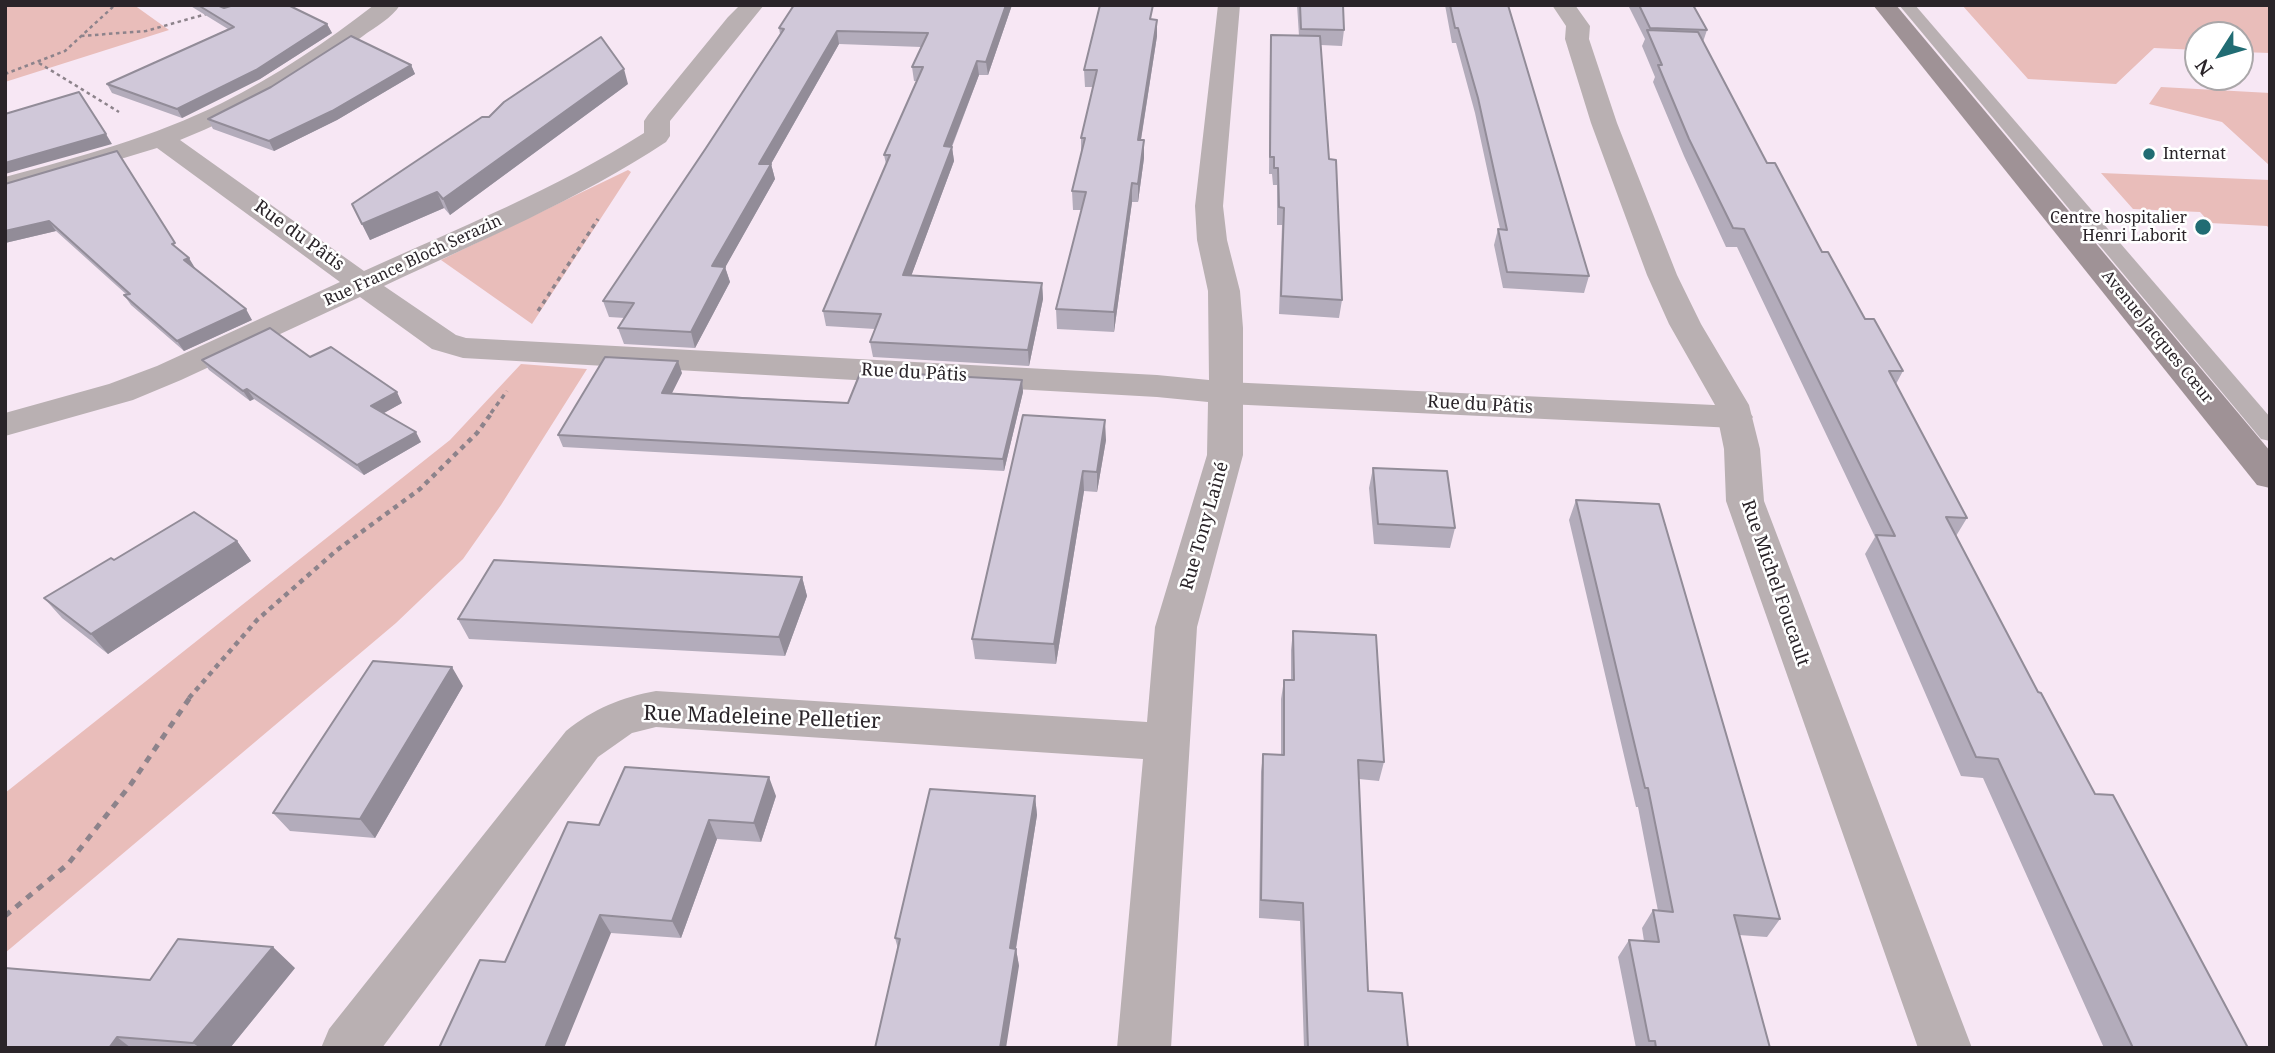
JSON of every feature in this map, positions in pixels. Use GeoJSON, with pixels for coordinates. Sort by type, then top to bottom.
{"type":"FeatureCollection","features":[{"type":"Feature","properties":{"kind":"main road","name":"Avenue Jacques Cœur"},"geometry":{"type":"LineString","coordinates":[[1884,5],[1986,126],[2270,476]]}},
{"type":"Feature","properties":{"kind":"street"},"geometry":{"type":"LineString","coordinates":[[5,186],[71,168],[227,110],[280,81],[350,36],[389,5]]}},
{"type":"Feature","properties":{"kind":"street","name":"Rue France Bloch Serazin"},"geometry":{"type":"LineString","coordinates":[[5,425],[121,392],[158,378],[542,201],[636,151],[657,136],[657,121],[736,22],[753,5]]}},
{"type":"Feature","properties":{"kind":"street","name":"Rue Tony Lainé"},"geometry":{"type":"LineString","coordinates":[[1144,1048],[1176,627],[1225,455],[1227,328],[1224,291],[1212,240],[1209,206],[1229,5]]}},
{"type":"Feature","properties":{"kind":"street","name":"Rue Michel Foucault"},"geometry":{"type":"LineString","coordinates":[[1563,5],[1577,26],[1577,39],[1604,123],[1662,275],[1685,324],[1732,405],[1742,449],[1745,501],[1945,1048]]}},
{"type":"Feature","properties":{"kind":"street","name":"Rue du Pâtis"},"geometry":{"type":"LineString","coordinates":[[159,137],[444,342],[463,348],[1227,393],[1735,418]]}},
{"type":"Feature","properties":{"kind":"street","name":"Rue Madeleine Pelletier"},"geometry":{"type":"LineString","coordinates":[[348,1048],[582,744],[604,725],[631,713],[656,709],[1166,742]]}},
{"type":"Feature","properties":{"kind":"lane"},"geometry":{"type":"LineString","coordinates":[[1907,5],[2270,433]]}},
{"type":"Feature","properties":{"kind":"path"},"geometry":{"type":"LineString","coordinates":[[5,74],[65,51],[115,5]]}},
{"type":"Feature","properties":{"kind":"path"},"geometry":{"type":"LineString","coordinates":[[81,37],[135,35],[217,11]]}},
{"type":"Feature","properties":{"kind":"path"},"geometry":{"type":"LineString","coordinates":[[39,63],[159,137]]}},
{"type":"Feature","properties":{"kind":"path"},"geometry":{"type":"LineString","coordinates":[[5,916],[68,864],[131,784],[186,702],[257,620],[337,550],[420,489],[477,433],[534,354],[528,326],[633,167],[636,151]]}},
{"type":"Feature","properties":{"kind":"shaded area"},"geometry":{"type":"Polygon","coordinates":[[[5,5],[134,5],[169,30],[5,82],[5,5]]]}},
{"type":"Feature","properties":{"kind":"shaded area"},"geometry":{"type":"Polygon","coordinates":[[[1962,5],[2270,5],[2270,53],[2254,52],[2254,21],[2184,21],[2184,49],[2154,48],[2116,84],[2028,79],[1962,5]]]}},
{"type":"Feature","properties":{"kind":"shaded area"},"geometry":{"type":"Polygon","coordinates":[[[2161,87],[2184,88],[2184,91],[2270,93],[2270,166],[2222,122],[2149,104],[2161,87]]]}},
{"type":"Feature","properties":{"kind":"shaded area"},"geometry":{"type":"Polygon","coordinates":[[[628,170],[631,172],[532,324],[441,260],[628,170]]]}},
{"type":"Feature","properties":{"kind":"shaded area"},"geometry":{"type":"Polygon","coordinates":[[[2101,173],[2270,180],[2270,229],[2267,226],[2210,223],[2200,212],[2133,209],[2101,173]]]}},
{"type":"Feature","properties":{"kind":"shaded area"},"geometry":{"type":"Polygon","coordinates":[[[521,364],[587,369],[501,505],[463,559],[396,623],[5,953],[5,793],[450,440],[521,364]]]}},
{"type":"Feature","properties":{"kind":"building"},"geometry":{"type":"Polygon","coordinates":[[[198,5],[217,5],[224,8],[234,5],[288,5],[327,24],[256,70],[177,109],[107,84],[234,27],[198,5]]]}},
{"type":"Feature","properties":{"kind":"building"},"geometry":{"type":"Polygon","coordinates":[[[794,5],[1006,5],[986,62],[977,61],[944,146],[952,147],[903,275],[1042,283],[1028,350],[870,342],[881,314],[823,311],[890,155],[884,155],[923,67],[912,67],[928,33],[837,31],[759,164],[771,164],[712,266],[725,267],[691,332],[618,328],[634,303],[603,301],[784,29],[779,28],[794,5]]]}},
{"type":"Feature","properties":{"kind":"building"},"geometry":{"type":"Polygon","coordinates":[[[1100,5],[1153,5],[1150,19],[1157,20],[1138,140],[1144,140],[1138,184],[1132,183],[1114,312],[1056,309],[1086,192],[1072,191],[1097,70],[1084,70],[1100,5]]]}},
{"type":"Feature","properties":{"kind":"building"},"geometry":{"type":"Polygon","coordinates":[[[1300,5],[1343,5],[1344,30],[1301,29],[1300,5]]]}},
{"type":"Feature","properties":{"kind":"building"},"geometry":{"type":"Polygon","coordinates":[[[1450,5],[1508,5],[1589,276],[1507,272],[1498,229],[1507,230],[1478,98],[1450,5]]]}},
{"type":"Feature","properties":{"kind":"building"},"geometry":{"type":"Polygon","coordinates":[[[1639,5],[1693,5],[1707,30],[1650,28],[1639,5]]]}},
{"type":"Feature","properties":{"kind":"building"},"geometry":{"type":"Polygon","coordinates":[[[1647,30],[1698,32],[1767,163],[1775,163],[1822,252],[1828,252],[1865,319],[1874,319],[1903,371],[1889,371],[1967,518],[1946,517],[2095,794],[2113,795],[2248,1048],[2133,1048],[1998,759],[1976,757],[1876,535],[1895,536],[1744,229],[1733,228],[1689,139],[1658,65],[1662,65],[1647,30]]]}},
{"type":"Feature","properties":{"kind":"building"},"geometry":{"type":"Polygon","coordinates":[[[1271,35],[1320,36],[1329,159],[1336,160],[1342,300],[1281,296],[1284,208],[1279,207],[1278,168],[1274,168],[1274,157],[1270,157],[1271,35]]]}},
{"type":"Feature","properties":{"kind":"building"},"geometry":{"type":"Polygon","coordinates":[[[351,36],[411,65],[332,111],[269,141],[208,119],[271,87],[351,36]]]}},
{"type":"Feature","properties":{"kind":"building"},"geometry":{"type":"Polygon","coordinates":[[[601,37],[624,69],[443,199],[437,192],[362,224],[352,204],[482,117],[489,117],[504,102],[601,37]]]}},
{"type":"Feature","properties":{"kind":"building"},"geometry":{"type":"Polygon","coordinates":[[[79,92],[106,134],[5,163],[5,114],[79,92]]]}},
{"type":"Feature","properties":{"kind":"building"},"geometry":{"type":"Polygon","coordinates":[[[117,151],[175,243],[172,244],[189,258],[184,260],[246,309],[177,341],[124,295],[130,294],[49,221],[5,231],[5,184],[117,151]]]}},
{"type":"Feature","properties":{"kind":"building"},"geometry":{"type":"Polygon","coordinates":[[[270,328],[310,357],[331,347],[397,392],[371,406],[416,432],[357,465],[247,389],[243,391],[202,360],[270,328]]]}},
{"type":"Feature","properties":{"kind":"building"},"geometry":{"type":"Polygon","coordinates":[[[605,357],[678,361],[662,393],[742,398],[848,403],[861,371],[1022,380],[1003,459],[558,435],[605,357]]]}},
{"type":"Feature","properties":{"kind":"building"},"geometry":{"type":"Polygon","coordinates":[[[1023,415],[1105,420],[1097,472],[1083,471],[1054,644],[972,639],[1023,415]]]}},
{"type":"Feature","properties":{"kind":"building"},"geometry":{"type":"Polygon","coordinates":[[[1373,468],[1447,471],[1455,528],[1378,524],[1373,468]]]}},
{"type":"Feature","properties":{"kind":"building"},"geometry":{"type":"Polygon","coordinates":[[[1576,500],[1659,504],[1780,919],[1734,915],[1770,1048],[1656,1048],[1655,1041],[1649,1041],[1629,940],[1659,942],[1653,910],[1673,912],[1648,788],[1645,788],[1576,500]]]}},
{"type":"Feature","properties":{"kind":"building"},"geometry":{"type":"Polygon","coordinates":[[[194,512],[237,541],[91,634],[44,598],[111,558],[114,560],[194,512]]]}},
{"type":"Feature","properties":{"kind":"building"},"geometry":{"type":"Polygon","coordinates":[[[494,560],[802,577],[779,637],[458,619],[494,560]]]}},
{"type":"Feature","properties":{"kind":"building"},"geometry":{"type":"Polygon","coordinates":[[[1293,631],[1376,635],[1384,762],[1358,760],[1368,991],[1402,993],[1408,1048],[1308,1048],[1303,903],[1261,900],[1263,754],[1284,755],[1284,680],[1294,680],[1293,631]]]}},
{"type":"Feature","properties":{"kind":"building"},"geometry":{"type":"Polygon","coordinates":[[[373,661],[452,667],[360,819],[273,813],[373,661]]]}},
{"type":"Feature","properties":{"kind":"building"},"geometry":{"type":"Polygon","coordinates":[[[625,767],[769,777],[754,823],[709,820],[672,921],[600,915],[545,1048],[439,1048],[480,960],[505,962],[568,822],[599,825],[625,767]]]}},
{"type":"Feature","properties":{"kind":"building"},"geometry":{"type":"Polygon","coordinates":[[[930,789],[1035,796],[1010,948],[1016,949],[1000,1048],[875,1048],[900,939],[895,938],[930,789]]]}},
{"type":"Feature","properties":{"kind":"building"},"geometry":{"type":"Polygon","coordinates":[[[178,939],[273,947],[193,1043],[117,1037],[109,1048],[5,1048],[5,968],[150,980],[178,939]]]}},
{"type":"Feature","properties":{"kind":"place","name":"Internat"},"geometry":{"type":"Point","coordinates":[2149,154]}},
{"type":"Feature","properties":{"kind":"place","name":"Centre hospitalier Henri Laborit"},"geometry":{"type":"Point","coordinates":[2203,227]}}]}
